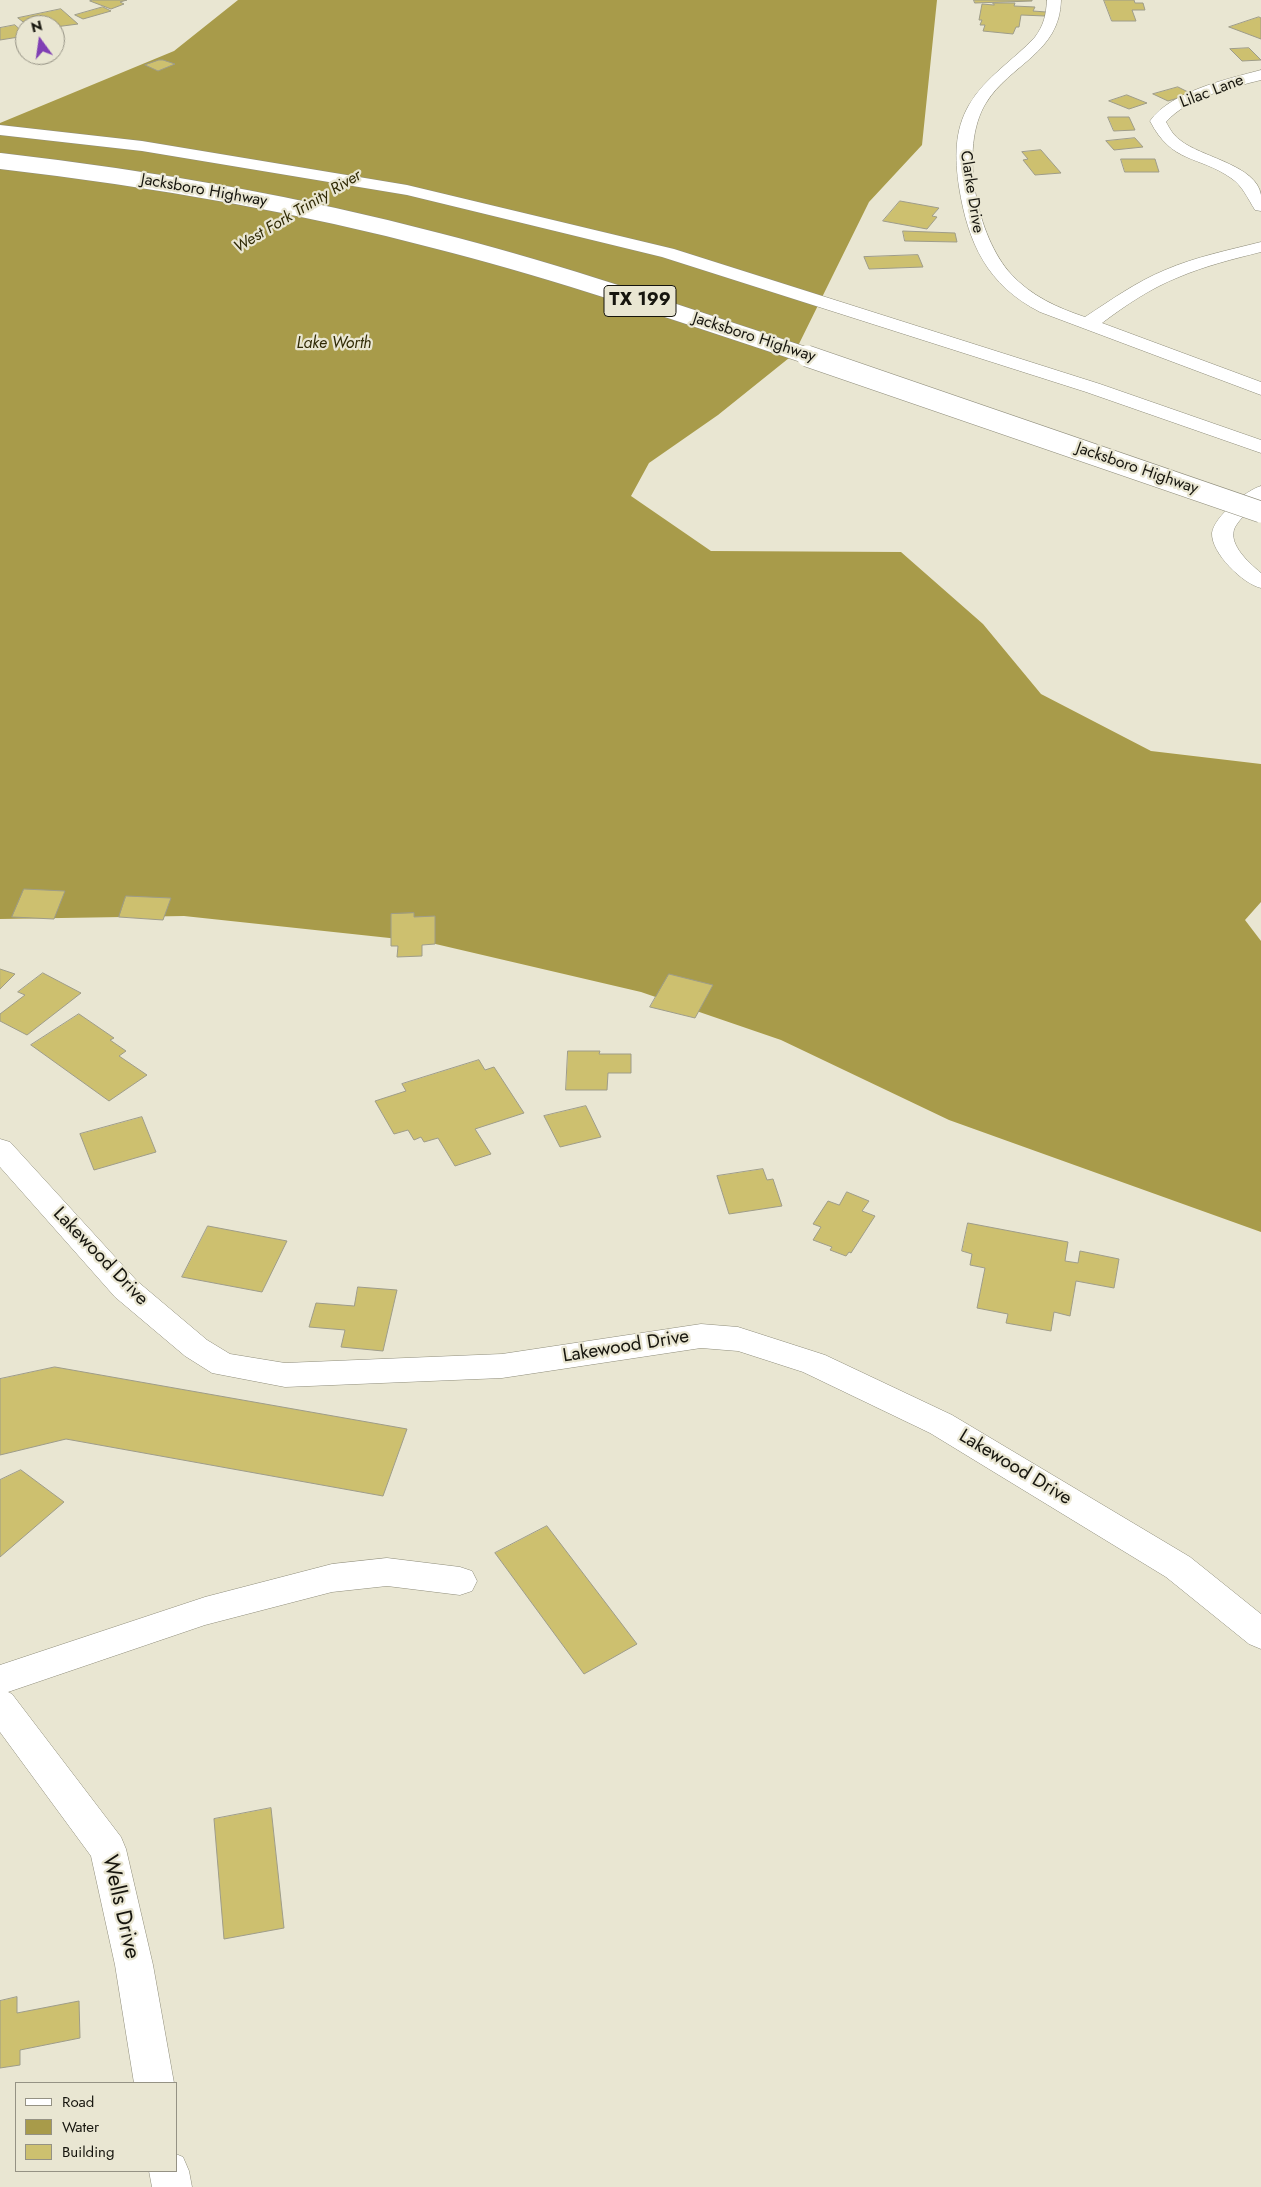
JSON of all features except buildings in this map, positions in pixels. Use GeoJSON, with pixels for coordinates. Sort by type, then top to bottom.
{"type":"FeatureCollection","features":[{"type":"Feature","properties":{"kind":"main road","name":"Clarke Drive"},"geometry":{"type":"LineString","coordinates":[[1054,0],[1055,9],[1048,33],[998,78],[974,109],[964,142],[963,156],[974,225],[985,252],[1007,281],[1027,298],[1088,324],[1261,389]]}},
{"type":"Feature","properties":{"kind":"main road","name":"Lilac Lane"},"geometry":{"type":"LineString","coordinates":[[1261,75],[1180,103],[1163,113],[1158,121],[1163,134],[1181,150],[1240,176],[1261,206]]}},
{"type":"Feature","properties":{"kind":"main road","name":"Jacksboro Highway"},"geometry":{"type":"LineString","coordinates":[[0,130],[142,146],[407,190],[668,252],[1093,388],[1261,446]]}},
{"type":"Feature","properties":{"kind":"main road","name":"Jacksboro Highway"},"geometry":{"type":"LineString","coordinates":[[0,161],[175,184],[264,201],[411,234],[578,280],[888,382],[1261,512]]}},
{"type":"Feature","properties":{"kind":"main road"},"geometry":{"type":"LineString","coordinates":[[1088,324],[1131,294],[1159,278],[1190,266],[1261,247]]}},
{"type":"Feature","properties":{"kind":"main road"},"geometry":{"type":"LineString","coordinates":[[1259,582],[1223,544],[1221,532],[1226,523],[1261,492]]}},
{"type":"Feature","properties":{"kind":"main road","name":"Lakewood Drive"},"geometry":{"type":"LineString","coordinates":[[0,1149],[126,1289],[196,1348],[223,1365],[285,1375],[502,1366],[702,1336],[738,1339],[814,1363],[942,1424],[1178,1567],[1261,1634]]}},
{"type":"Feature","properties":{"kind":"main road"},"geometry":{"type":"LineString","coordinates":[[0,1680],[205,1611],[332,1578],[387,1572],[460,1581]]}},
{"type":"Feature","properties":{"kind":"main road","name":"Wells Drive"},"geometry":{"type":"LineString","coordinates":[[0,1705],[108,1849],[134,1964],[154,2082]]}},
{"type":"Feature","properties":{"kind":"main road"},"geometry":{"type":"LineString","coordinates":[[169,2172],[172,2187]]}},
{"type":"Feature","properties":{"kind":"water","name":"Lake Worth"},"geometry":{"type":"Polygon","coordinates":[[[238,0],[937,0],[922,145],[869,202],[794,354],[718,415],[649,463],[631,496],[711,551],[901,552],[983,624],[1041,694],[1151,751],[1261,764],[1261,902],[1245,920],[1261,941],[1261,1232],[949,1120],[781,1040],[641,992],[427,942],[184,916],[0,919],[0,123],[174,51],[238,0]]]}},
{"type":"Feature","properties":{"kind":"water label","name":"West Fork Trinity River"},"geometry":{"type":"Point","coordinates":[298,212]}}]}
